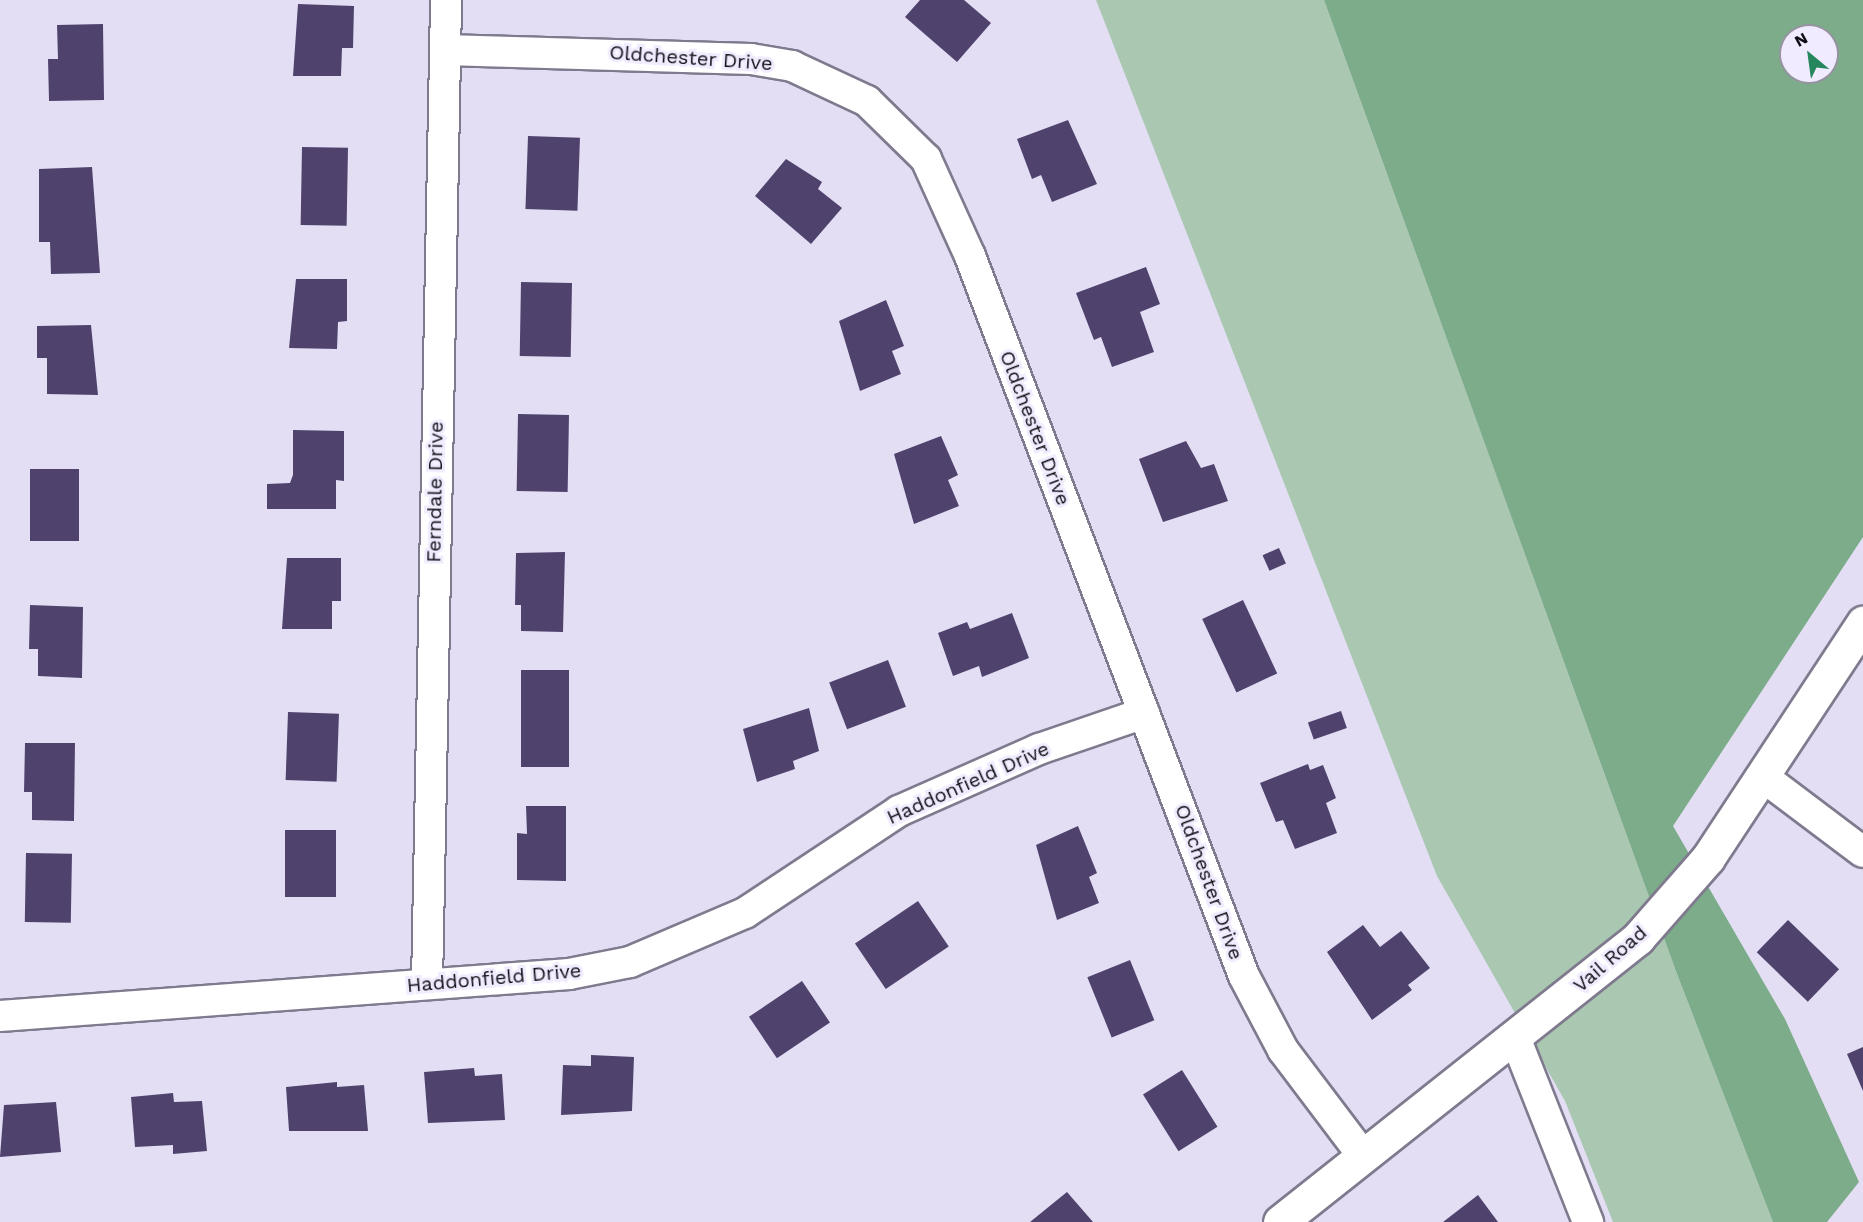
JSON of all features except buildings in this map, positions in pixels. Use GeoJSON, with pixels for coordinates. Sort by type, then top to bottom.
{"type":"FeatureCollection","features":[{"type":"Feature","properties":{"kind":"street","name":"Ferndale Drive"},"geometry":{"type":"LineString","coordinates":[[428,984],[446,0]]}},
{"type":"Feature","properties":{"kind":"street","name":"Oldchester Drive"},"geometry":{"type":"LineString","coordinates":[[445,50],[751,59],[831,80],[898,128],[941,186],[1266,1022],[1364,1157]]}},
{"type":"Feature","properties":{"kind":"street","name":"Vail Road"},"geometry":{"type":"LineString","coordinates":[[1280,1222],[1516,1040],[1638,938],[1708,858],[1863,623]]}},
{"type":"Feature","properties":{"kind":"street","name":"Haddonfield Drive"},"geometry":{"type":"LineString","coordinates":[[0,1016],[569,974],[630,962],[689,940],[745,913],[899,811],[1040,749],[1144,712]]}},
{"type":"Feature","properties":{"kind":"street"},"geometry":{"type":"LineString","coordinates":[[1762,776],[1863,852]]}},
{"type":"Feature","properties":{"kind":"street"},"geometry":{"type":"LineString","coordinates":[[1516,1040],[1588,1222]]}},
{"type":"Feature","properties":{"kind":"green space"},"geometry":{"type":"Polygon","coordinates":[[[1096,0],[1324,0],[1677,974],[1773,1222],[1613,1222],[1565,1101],[1437,876],[1096,0]]]}},
{"type":"Feature","properties":{"kind":"green space"},"geometry":{"type":"Polygon","coordinates":[[[1324,0],[1863,0],[1863,537],[1673,826],[1785,1019],[1859,1182],[1827,1222],[1773,1222],[1677,974],[1324,0]]]}}]}
